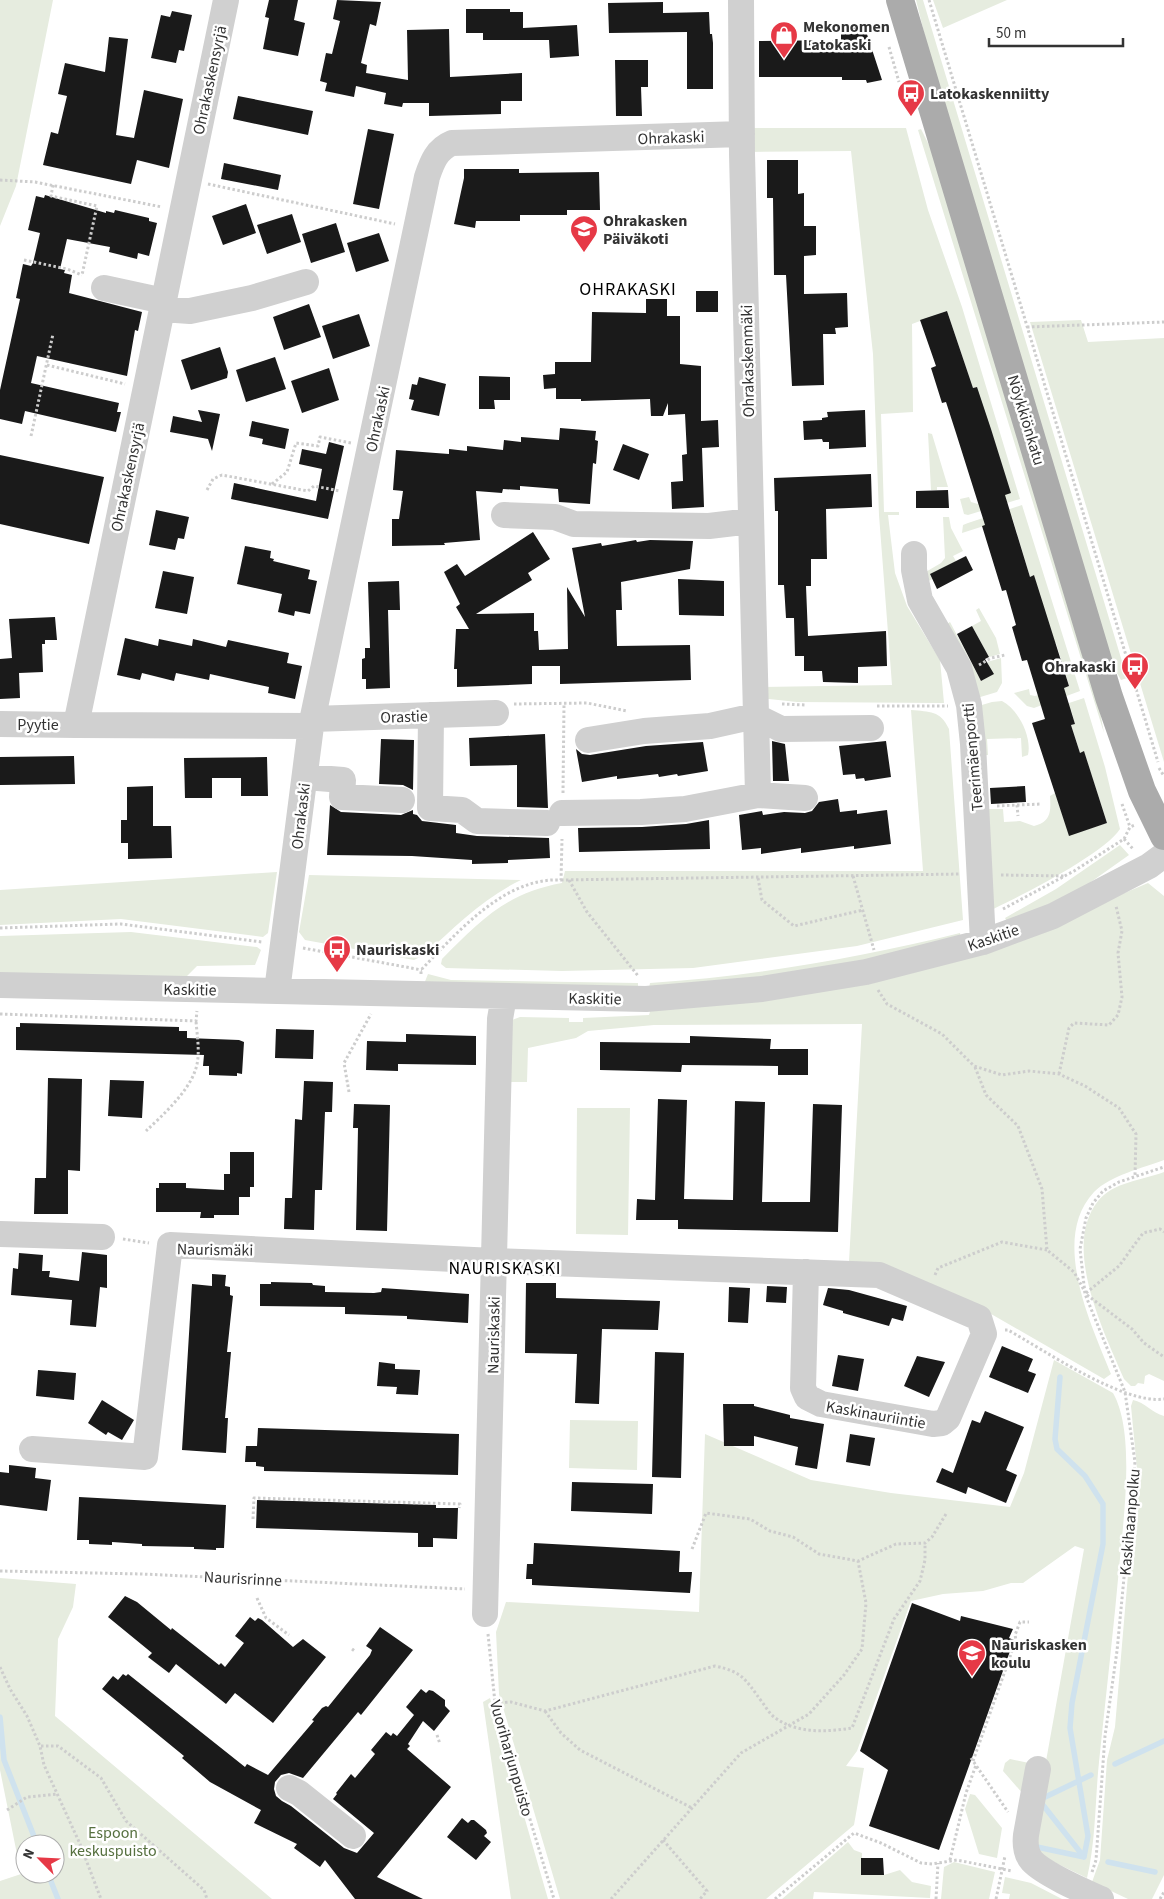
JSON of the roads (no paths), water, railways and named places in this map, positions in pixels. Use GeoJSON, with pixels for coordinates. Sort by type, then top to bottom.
{"type":"FeatureCollection","features":[{"type":"Feature","properties":{"kind":"main road","name":"Nöykkiönkatu"},"geometry":{"type":"LineString","coordinates":[[900,0],[1110,697],[1142,791],[1164,836]]}},
{"type":"Feature","properties":{"kind":"street","name":"Ohrakaskensyrjä"},"geometry":{"type":"LineString","coordinates":[[76,725],[226,0]]}},
{"type":"Feature","properties":{"kind":"street","name":"Ohrakaskenmäki"},"geometry":{"type":"LineString","coordinates":[[741,0],[742,134],[758,794]]}},
{"type":"Feature","properties":{"kind":"street","name":"Ohrakaski"},"geometry":{"type":"LineString","coordinates":[[277,991],[311,722],[371,448],[427,177],[436,156],[443,147],[452,143],[742,134]]}},
{"type":"Feature","properties":{"kind":"street"},"geometry":{"type":"LineString","coordinates":[[104,288],[190,311],[252,298],[306,282]]}},
{"type":"Feature","properties":{"kind":"street"},"geometry":{"type":"LineString","coordinates":[[504,515],[555,517],[574,524],[709,526],[751,521]]}},
{"type":"Feature","properties":{"kind":"street","name":"Teerimäenportti"},"geometry":{"type":"LineString","coordinates":[[914,554],[914,570],[920,600],[959,668],[969,705],[974,744],[983,931]]}},
{"type":"Feature","properties":{"kind":"street","name":"Orastie"},"geometry":{"type":"LineString","coordinates":[[311,722],[496,712]]}},
{"type":"Feature","properties":{"kind":"street"},"geometry":{"type":"LineString","coordinates":[[430,715],[430,808],[462,810],[477,821],[685,809],[758,794],[805,798]]}},
{"type":"Feature","properties":{"kind":"street"},"geometry":{"type":"LineString","coordinates":[[588,740],[644,731],[710,726],[756,719],[781,729],[871,728]]}},
{"type":"Feature","properties":{"kind":"street"},"geometry":{"type":"LineString","coordinates":[[76,725],[311,722]]}},
{"type":"Feature","properties":{"kind":"street","name":"Pyytie"},"geometry":{"type":"LineString","coordinates":[[0,724],[76,725]]}},
{"type":"Feature","properties":{"kind":"street"},"geometry":{"type":"LineString","coordinates":[[305,777],[343,780],[342,797],[402,800]]}},
{"type":"Feature","properties":{"kind":"street","name":"Kaskitie"},"geometry":{"type":"LineString","coordinates":[[0,985],[646,999],[762,989],[983,931],[1053,916],[1112,886],[1164,855]]}},
{"type":"Feature","properties":{"kind":"street","name":"Nauriskaski"},"geometry":{"type":"LineString","coordinates":[[486,1602],[500,1019],[504,996]]}},
{"type":"Feature","properties":{"kind":"street"},"geometry":{"type":"LineString","coordinates":[[0,1234],[102,1236]]}},
{"type":"Feature","properties":{"kind":"street","name":"Naurismäki"},"geometry":{"type":"LineString","coordinates":[[32,1449],[145,1457],[170,1245],[494,1261]]}},
{"type":"Feature","properties":{"kind":"street"},"geometry":{"type":"LineString","coordinates":[[494,1261],[806,1272]]}},
{"type":"Feature","properties":{"kind":"street","name":"Kaskinauriintie"},"geometry":{"type":"LineString","coordinates":[[806,1272],[879,1275],[979,1318],[984,1334],[954,1410],[942,1423],[933,1424],[814,1402],[807,1397],[804,1388],[806,1272]]}},
{"type":"Feature","properties":{"kind":"street"},"geometry":{"type":"LineString","coordinates":[[1038,1769],[1026,1840],[1028,1854],[1040,1868],[1093,1896]]}},
{"type":"Feature","properties":{"kind":"street"},"geometry":{"type":"LineString","coordinates":[[289,1788],[299,1793],[353,1836]]}},
{"type":"Feature","properties":{"kind":"waterway"},"geometry":{"type":"LineString","coordinates":[[1060,1377],[1055,1439],[1057,1449],[1085,1476],[1103,1504],[1103,1544],[1072,1703],[1070,1728],[1088,1836],[1084,1857]]}},
{"type":"Feature","properties":{"kind":"waterway"},"geometry":{"type":"LineString","coordinates":[[0,1717],[4,1760],[33,1834]]}},
{"type":"Feature","properties":{"kind":"waterway"},"geometry":{"type":"LineString","coordinates":[[1115,1764],[1164,1741]]}},
{"type":"Feature","properties":{"kind":"waterway"},"geometry":{"type":"LineString","coordinates":[[1084,1857],[1039,1800],[1091,1775]]}},
{"type":"Feature","properties":{"kind":"waterway"},"geometry":{"type":"LineString","coordinates":[[1037,1847],[1084,1857]]}},
{"type":"Feature","properties":{"kind":"waterway"},"geometry":{"type":"LineString","coordinates":[[1108,1862],[1155,1872]]}},
{"type":"Feature","properties":{"kind":"waterway"},"geometry":{"type":"LineString","coordinates":[[52,1884],[58,1899]]}},
{"type":"Feature","properties":{"kind":"place","name":"Mekonomen Latokaski"},"geometry":{"type":"Point","coordinates":[784,59]}},
{"type":"Feature","properties":{"kind":"place","name":"Latokaskenniitty"},"geometry":{"type":"Point","coordinates":[911,117]}},
{"type":"Feature","properties":{"kind":"place","name":"Ohrakasken Päiväkoti"},"geometry":{"type":"Point","coordinates":[584,253]}},
{"type":"Feature","properties":{"kind":"place","name":"Ohrakaski"},"geometry":{"type":"Point","coordinates":[1135,690]}},
{"type":"Feature","properties":{"kind":"place","name":"Nauriskaski"},"geometry":{"type":"Point","coordinates":[337,973]}},
{"type":"Feature","properties":{"kind":"place","name":"Nauriskasken koulu"},"geometry":{"type":"Point","coordinates":[972,1677]}},
{"type":"Feature","properties":{"kind":"district","name":"OHRAKASKI"},"geometry":{"type":"Point","coordinates":[628,289]}},
{"type":"Feature","properties":{"kind":"district","name":"NAURISKASKI"},"geometry":{"type":"Point","coordinates":[505,1268]}},
{"type":"Feature","properties":{"kind":"park label","name":"Espoon keskuspuisto"},"geometry":{"type":"Point","coordinates":[113,1841]}}]}
